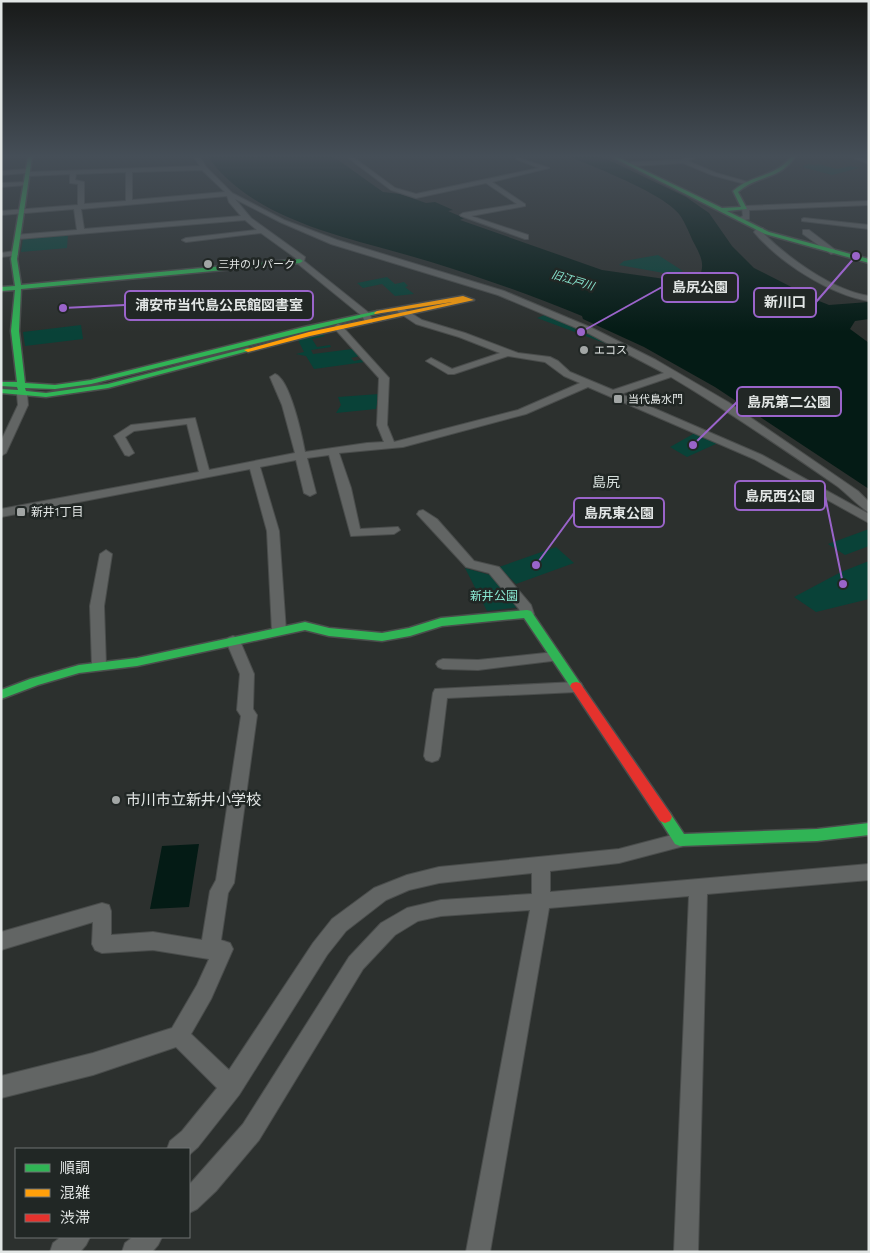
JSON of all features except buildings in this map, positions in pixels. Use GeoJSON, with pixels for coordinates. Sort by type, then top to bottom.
{"type":"FeatureCollection","features":[{"type":"Feature","properties":{"kind":"street"},"geometry":{"type":"LineString","coordinates":[[1,453],[23,405],[15,332],[18,287],[14,259],[21,215]]}},
{"type":"Feature","properties":{"kind":"street"},"geometry":{"type":"LineString","coordinates":[[80,215],[81,233]]}},
{"type":"Feature","properties":{"kind":"street"},"geometry":{"type":"LineString","coordinates":[[244,215],[271,238],[286,238],[309,232]]}},
{"type":"Feature","properties":{"kind":"street"},"geometry":{"type":"LineString","coordinates":[[275,215],[334,242],[501,294],[589,330],[673,373],[724,404],[854,494],[868,515]]}},
{"type":"Feature","properties":{"kind":"street"},"geometry":{"type":"LineString","coordinates":[[464,215],[525,237]]}},
{"type":"Feature","properties":{"kind":"street"},"geometry":{"type":"LineString","coordinates":[[732,215],[760,230],[869,261]]}},
{"type":"Feature","properties":{"kind":"street"},"geometry":{"type":"LineString","coordinates":[[739,219],[747,218],[746,215]]}},
{"type":"Feature","properties":{"kind":"street"},"geometry":{"type":"LineString","coordinates":[[18,237],[194,224],[246,218]]}},
{"type":"Feature","properties":{"kind":"street"},"geometry":{"type":"LineString","coordinates":[[804,220],[869,227]]}},
{"type":"Feature","properties":{"kind":"street"},"geometry":{"type":"LineString","coordinates":[[194,224],[198,238]]}},
{"type":"Feature","properties":{"kind":"street"},"geometry":{"type":"LineString","coordinates":[[760,230],[758,232],[761,235],[807,271],[852,296],[869,299]]}},
{"type":"Feature","properties":{"kind":"street"},"geometry":{"type":"LineString","coordinates":[[186,240],[262,231]]}},
{"type":"Feature","properties":{"kind":"street"},"geometry":{"type":"LineString","coordinates":[[806,232],[834,252]]}},
{"type":"Feature","properties":{"kind":"street"},"geometry":{"type":"LineString","coordinates":[[286,238],[302,259],[300,261]]}},
{"type":"Feature","properties":{"kind":"street"},"geometry":{"type":"LineString","coordinates":[[1,255],[15,253]]}},
{"type":"Feature","properties":{"kind":"street"},"geometry":{"type":"LineString","coordinates":[[1,289],[300,261],[368,318]]}},
{"type":"Feature","properties":{"kind":"street"},"geometry":{"type":"LineString","coordinates":[[1,391],[91,382],[276,336],[402,312],[418,322],[462,335],[509,353],[547,359],[555,363],[567,374],[758,457],[868,515]]}},
{"type":"Feature","properties":{"kind":"street"},"geometry":{"type":"LineString","coordinates":[[1,384],[22,390],[58,394],[108,386],[338,328],[368,318]]}},
{"type":"Feature","properties":{"kind":"street"},"geometry":{"type":"LineString","coordinates":[[338,328],[384,378],[382,425],[390,444]]}},
{"type":"Feature","properties":{"kind":"street"},"geometry":{"type":"LineString","coordinates":[[431,361],[451,372],[509,353]]}},
{"type":"Feature","properties":{"kind":"street"},"geometry":{"type":"LineString","coordinates":[[612,394],[673,373]]}},
{"type":"Feature","properties":{"kind":"street"},"geometry":{"type":"LineString","coordinates":[[275,377],[282,389],[292,420],[299,456],[310,493]]}},
{"type":"Feature","properties":{"kind":"street"},"geometry":{"type":"LineString","coordinates":[[1,513],[299,456],[390,444],[399,445],[522,412],[588,383]]}},
{"type":"Feature","properties":{"kind":"street"},"geometry":{"type":"LineString","coordinates":[[129,453],[119,436],[131,428],[190,420],[205,474]]}},
{"type":"Feature","properties":{"kind":"street"},"geometry":{"type":"LineString","coordinates":[[334,451],[355,533],[394,530]]}},
{"type":"Feature","properties":{"kind":"street"},"geometry":{"type":"LineString","coordinates":[[254,464],[274,532],[279,631]]}},
{"type":"Feature","properties":{"kind":"street"},"geometry":{"type":"LineString","coordinates":[[423,514],[433,522],[470,564],[494,570],[526,608],[526,614],[680,840]]}},
{"type":"Feature","properties":{"kind":"street"},"geometry":{"type":"LineString","coordinates":[[99,666],[97,606],[106,554]]}},
{"type":"Feature","properties":{"kind":"street"},"geometry":{"type":"LineString","coordinates":[[1,695],[64,673],[99,666],[137,662],[306,626],[329,632],[382,637],[410,632],[442,622],[526,614]]}},
{"type":"Feature","properties":{"kind":"street"},"geometry":{"type":"LineString","coordinates":[[210,950],[219,891],[225,883],[249,715],[245,710],[247,674],[233,641]]}},
{"type":"Feature","properties":{"kind":"street"},"geometry":{"type":"LineString","coordinates":[[443,664],[478,664],[555,657]]}},
{"type":"Feature","properties":{"kind":"street"},"geometry":{"type":"LineString","coordinates":[[432,756],[440,693],[576,687]]}},
{"type":"Feature","properties":{"kind":"street"},"geometry":{"type":"LineString","coordinates":[[179,1148],[190,1139],[231,1087],[320,949],[339,925],[380,894],[406,884],[439,875],[619,856],[680,840],[817,835],[869,829]]}},
{"type":"Feature","properties":{"kind":"street"},"geometry":{"type":"LineString","coordinates":[[478,1252],[541,901],[541,865]]}},
{"type":"Feature","properties":{"kind":"street"},"geometry":{"type":"LineString","coordinates":[[190,1199],[208,1182],[251,1132],[356,963],[388,929],[414,914],[441,908],[698,888],[869,872]]}},
{"type":"Feature","properties":{"kind":"street"},"geometry":{"type":"LineString","coordinates":[[686,1252],[698,888]]}},
{"type":"Feature","properties":{"kind":"street"},"geometry":{"type":"LineString","coordinates":[[1,942],[102,911],[102,944],[153,941],[210,950],[223,949],[204,992],[179,1036],[93,1064],[1,1087]]}},
{"type":"Feature","properties":{"kind":"street"},"geometry":{"type":"LineString","coordinates":[[179,1036],[231,1087]]}},
{"type":"Feature","properties":{"kind":"street"},"geometry":{"type":"LineString","coordinates":[[62,1252],[77,1238]]}},
{"type":"Feature","properties":{"kind":"street"},"geometry":{"type":"LineString","coordinates":[[134,1252],[149,1238]]}},
{"type":"Feature","properties":{"kind":"green space"},"geometry":{"type":"Polygon","coordinates":[[[68,234],[67,248],[21,252],[23,238],[68,234]]]}},
{"type":"Feature","properties":{"kind":"green space"},"geometry":{"type":"Polygon","coordinates":[[[658,255],[683,271],[675,275],[619,265],[624,261],[658,255]]]}},
{"type":"Feature","properties":{"kind":"green space"},"geometry":{"type":"Polygon","coordinates":[[[387,277],[395,284],[404,282],[408,286],[405,287],[414,294],[395,296],[382,284],[363,288],[357,283],[387,277]]]}},
{"type":"Feature","properties":{"kind":"green space"},"geometry":{"type":"Polygon","coordinates":[[[547,314],[618,348],[537,318],[547,314]]]}},
{"type":"Feature","properties":{"kind":"green space"},"geometry":{"type":"Polygon","coordinates":[[[81,325],[83,339],[25,346],[23,332],[81,325]]]}},
{"type":"Feature","properties":{"kind":"green space"},"geometry":{"type":"Polygon","coordinates":[[[323,334],[325,336],[312,339],[317,347],[330,345],[331,347],[311,350],[313,354],[352,349],[360,356],[351,358],[354,361],[363,359],[365,362],[314,369],[306,356],[296,354],[304,352],[298,340],[323,334]]]}},
{"type":"Feature","properties":{"kind":"green space"},"geometry":{"type":"Polygon","coordinates":[[[379,394],[376,409],[336,413],[341,405],[338,397],[379,394]]]}},
{"type":"Feature","properties":{"kind":"green space"},"geometry":{"type":"Polygon","coordinates":[[[695,433],[718,443],[687,457],[670,447],[695,433]]]}},
{"type":"Feature","properties":{"kind":"green space"},"geometry":{"type":"Polygon","coordinates":[[[869,529],[869,546],[845,555],[828,544],[869,529]]]}},
{"type":"Feature","properties":{"kind":"green space"},"geometry":{"type":"Polygon","coordinates":[[[556,547],[574,563],[516,584],[499,567],[556,547]]]}},
{"type":"Feature","properties":{"kind":"green space"},"geometry":{"type":"Polygon","coordinates":[[[869,561],[869,599],[816,612],[794,597],[841,572],[869,561]]]}},
{"type":"Feature","properties":{"kind":"green space","name":"新井公園"},"geometry":{"type":"Polygon","coordinates":[[[465,568],[490,575],[521,607],[487,611],[465,568]]]}},
{"type":"Feature","properties":{"kind":"water","name":"旧江戸川"},"geometry":{"type":"Polygon","coordinates":[[[284,215],[458,215],[464,218],[460,220],[602,270],[679,281],[698,278],[702,270],[699,253],[680,215],[711,215],[732,246],[754,268],[829,305],[869,302],[869,319],[855,321],[850,329],[869,343],[869,489],[715,387],[644,347],[583,319],[582,316],[526,294],[431,262],[310,226],[284,215]]]}},
{"type":"Feature","properties":{"kind":"water"},"geometry":{"type":"Polygon","coordinates":[[[199,844],[189,907],[150,909],[162,846],[199,844]]]}},
{"type":"Feature","properties":{"kind":"traffic: fast"},"geometry":{"type":"LineString","coordinates":[[21,215],[14,259],[18,287],[15,331],[22,394]]}},
{"type":"Feature","properties":{"kind":"traffic: fast"},"geometry":{"type":"LineString","coordinates":[[732,215],[767,233],[869,261]]}},
{"type":"Feature","properties":{"kind":"traffic: fast"},"geometry":{"type":"LineString","coordinates":[[1,289],[300,261]]}},
{"type":"Feature","properties":{"kind":"traffic: fast"},"geometry":{"type":"LineString","coordinates":[[1,384],[55,387],[91,382],[304,329],[377,313]]}},
{"type":"Feature","properties":{"kind":"traffic: fast"},"geometry":{"type":"LineString","coordinates":[[1,391],[46,395],[108,386],[248,350]]}},
{"type":"Feature","properties":{"kind":"traffic: fast"},"geometry":{"type":"LineString","coordinates":[[1,695],[34,682],[79,669],[137,662],[305,626],[329,632],[382,637],[410,632],[441,622],[527,614],[576,686]]}},
{"type":"Feature","properties":{"kind":"traffic: fast"},"geometry":{"type":"LineString","coordinates":[[665,817],[680,840],[817,835],[869,829]]}},
{"type":"Feature","properties":{"kind":"traffic: slow"},"geometry":{"type":"LineString","coordinates":[[248,350],[309,334],[471,300],[463,298],[377,313]]}},
{"type":"Feature","properties":{"kind":"traffic: jam"},"geometry":{"type":"LineString","coordinates":[[576,686],[665,817]]}},
{"type":"Feature","properties":{"kind":"place","name":"新川口"},"geometry":{"type":"Point","coordinates":[856,256]}},
{"type":"Feature","properties":{"kind":"place","name":"三井のリパーク"},"geometry":{"type":"Point","coordinates":[208,264]}},
{"type":"Feature","properties":{"kind":"place","name":"浦安市当代島公民館図書室"},"geometry":{"type":"Point","coordinates":[63,308]}},
{"type":"Feature","properties":{"kind":"place","name":"島尻公園"},"geometry":{"type":"Point","coordinates":[581,332]}},
{"type":"Feature","properties":{"kind":"place","name":"エコス"},"geometry":{"type":"Point","coordinates":[584,350]}},
{"type":"Feature","properties":{"kind":"place","name":"当代島水門"},"geometry":{"type":"Point","coordinates":[618,399]}},
{"type":"Feature","properties":{"kind":"place","name":"島尻第二公園"},"geometry":{"type":"Point","coordinates":[693,445]}},
{"type":"Feature","properties":{"kind":"place","name":"新井1丁目"},"geometry":{"type":"Point","coordinates":[21,512]}},
{"type":"Feature","properties":{"kind":"place","name":"島尻東公園"},"geometry":{"type":"Point","coordinates":[536,565]}},
{"type":"Feature","properties":{"kind":"place","name":"島尻西公園"},"geometry":{"type":"Point","coordinates":[843,584]}},
{"type":"Feature","properties":{"kind":"place","name":"市川市立新井小学校"},"geometry":{"type":"Point","coordinates":[116,800]}},
{"type":"Feature","properties":{"kind":"district","name":"島尻"},"geometry":{"type":"Point","coordinates":[606,482]}}]}
